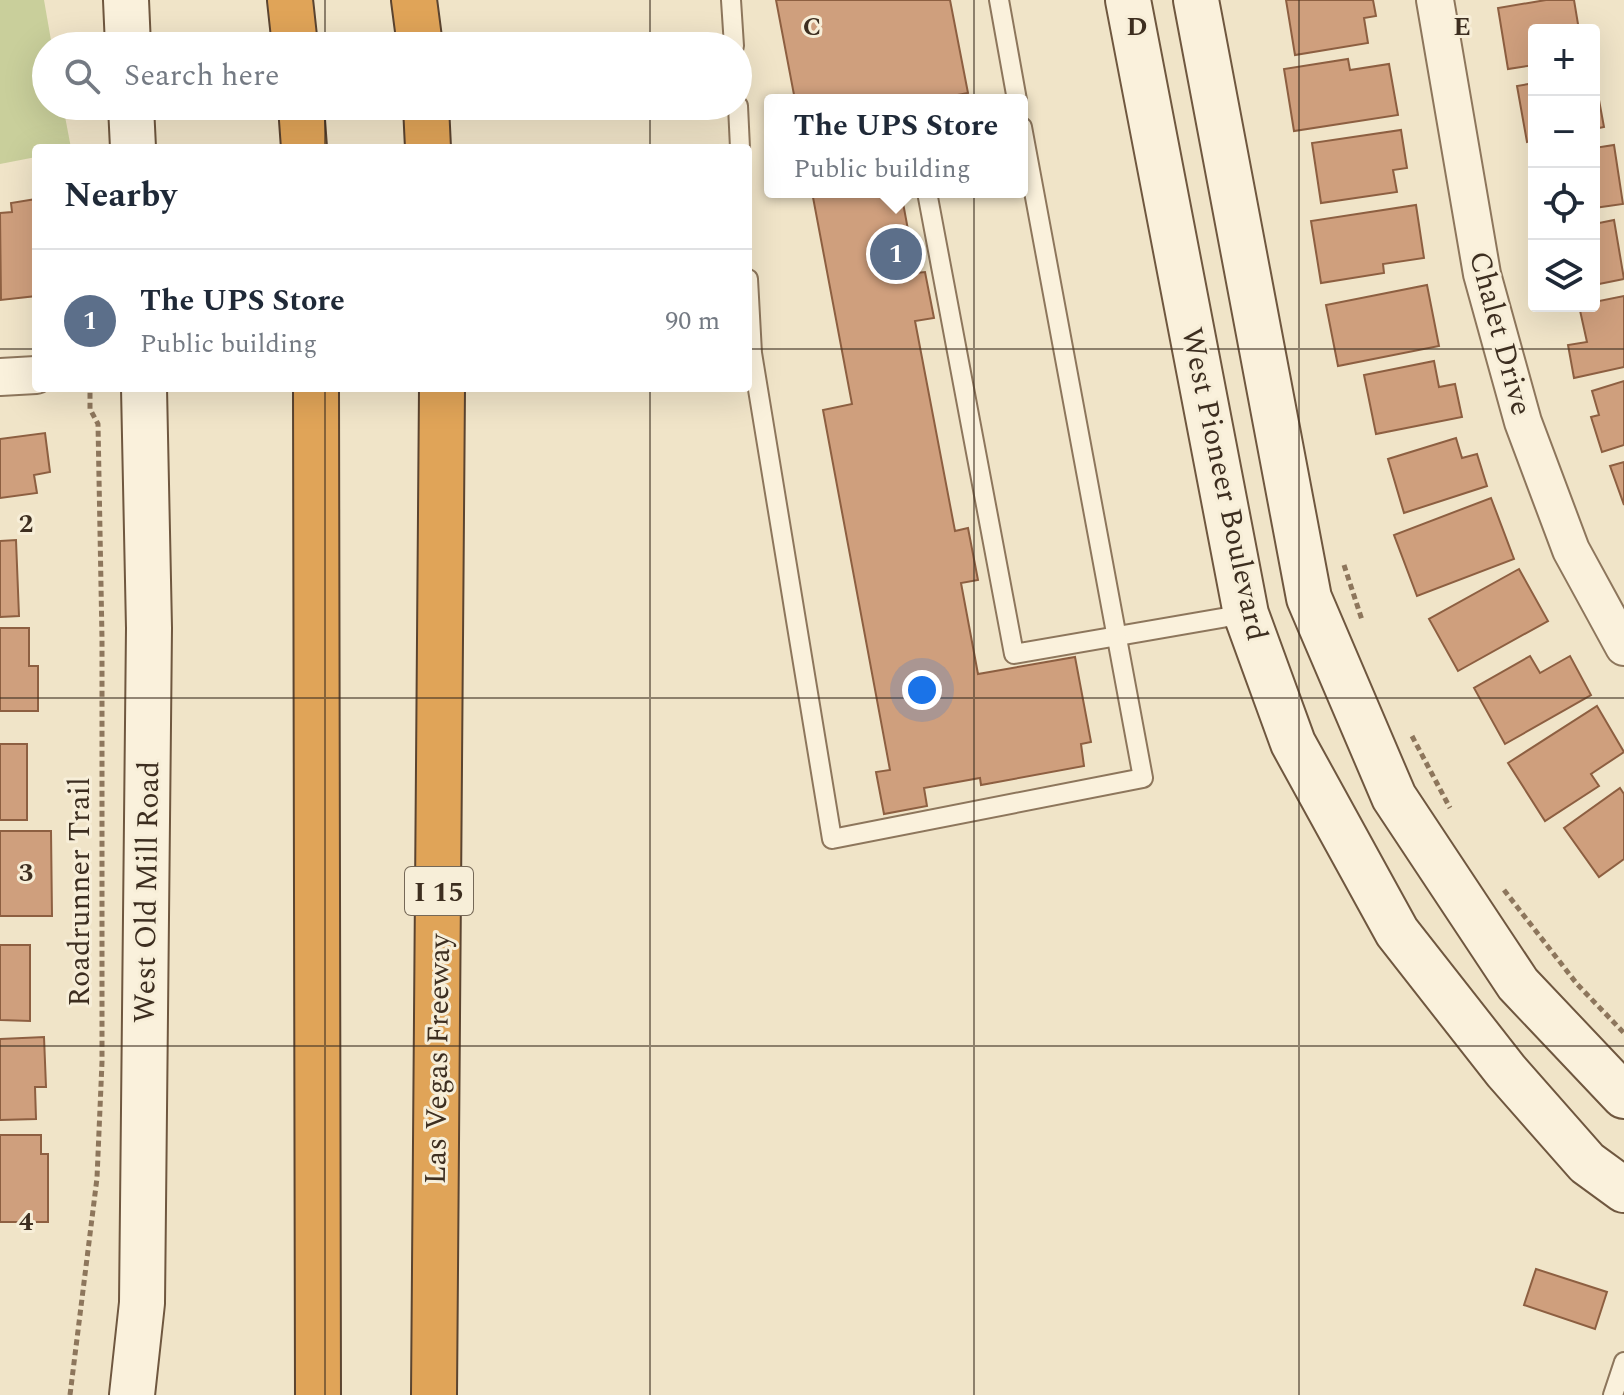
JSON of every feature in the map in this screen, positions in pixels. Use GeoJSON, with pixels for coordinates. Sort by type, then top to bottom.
{"type":"FeatureCollection","features":[{"type":"Feature","properties":{"kind":"highway"},"geometry":{"type":"LineString","coordinates":[[290,0],[293,32]]}},
{"type":"Feature","properties":{"kind":"highway"},"geometry":{"type":"LineString","coordinates":[[414,0],[418,32]]}},
{"type":"Feature","properties":{"kind":"highway"},"geometry":{"type":"LineString","coordinates":[[302,120],[304,144]]}},
{"type":"Feature","properties":{"kind":"highway"},"geometry":{"type":"LineString","coordinates":[[427,120],[428,144]]}},
{"type":"Feature","properties":{"kind":"highway"},"geometry":{"type":"LineString","coordinates":[[316,392],[318,1395]]}},
{"type":"Feature","properties":{"kind":"highway","name":"Las Vegas Freeway"},"geometry":{"type":"LineString","coordinates":[[434,1395],[442,392]]}},
{"type":"Feature","properties":{"kind":"main road"},"geometry":{"type":"LineString","coordinates":[[126,0],[127,32]]}},
{"type":"Feature","properties":{"kind":"main road","name":"West Pioneer Boulevard"},"geometry":{"type":"LineString","coordinates":[[1128,0],[1246,614],[1293,743],[1397,932],[1506,1071],[1587,1163],[1624,1190]]}},
{"type":"Feature","properties":{"kind":"main road","name":"West Pioneer Boulevard"},"geometry":{"type":"LineString","coordinates":[[1196,0],[1309,598],[1394,797],[1518,984],[1624,1096]]}},
{"type":"Feature","properties":{"kind":"main road"},"geometry":{"type":"LineString","coordinates":[[132,120],[133,144]]}},
{"type":"Feature","properties":{"kind":"main road","name":"West Old Mill Road"},"geometry":{"type":"LineString","coordinates":[[132,1395],[142,1303],[149,628],[144,392]]}},
{"type":"Feature","properties":{"kind":"street","name":"Chalet Drive"},"geometry":{"type":"LineString","coordinates":[[1435,0],[1482,274],[1523,422],[1571,550],[1624,647]]}},
{"type":"Feature","properties":{"kind":"street"},"geometry":{"type":"LineString","coordinates":[[0,377],[32,375]]}},
{"type":"Feature","properties":{"kind":"lane"},"geometry":{"type":"LineString","coordinates":[[731,0],[733,32]]}},
{"type":"Feature","properties":{"kind":"lane"},"geometry":{"type":"LineString","coordinates":[[999,0],[1016,94]]}},
{"type":"Feature","properties":{"kind":"lane"},"geometry":{"type":"LineString","coordinates":[[739,120],[740,144]]}},
{"type":"Feature","properties":{"kind":"lane"},"geometry":{"type":"LineString","coordinates":[[752,353],[832,839],[1143,778],[1028,159]]}},
{"type":"Feature","properties":{"kind":"lane"},"geometry":{"type":"LineString","coordinates":[[928,198],[1014,654],[1246,614]]}},
{"type":"Feature","properties":{"kind":"lane"},"geometry":{"type":"LineString","coordinates":[[1613,1395],[1624,1362]]}},
{"type":"Feature","properties":{"kind":"path","name":"Roadrunner Trail"},"geometry":{"type":"LineString","coordinates":[[70,1395],[97,1178],[102,1062],[102,639],[98,424],[90,409],[90,392]]}},
{"type":"Feature","properties":{"kind":"path"},"geometry":{"type":"LineString","coordinates":[[1343,562],[1367,634]]}},
{"type":"Feature","properties":{"kind":"path"},"geometry":{"type":"LineString","coordinates":[[1410,733],[1455,818]]}},
{"type":"Feature","properties":{"kind":"path"},"geometry":{"type":"LineString","coordinates":[[1500,883],[1577,984],[1624,1033]]}},
{"type":"Feature","properties":{"kind":"green space"},"geometry":{"type":"Polygon","coordinates":[[[0,0],[44,0],[50,32],[32,32],[32,120],[66,120],[70,144],[32,144],[32,158],[0,164],[0,0]]]}},
{"type":"Feature","properties":{"kind":"building"},"geometry":{"type":"Polygon","coordinates":[[[776,0],[950,0],[968,93],[794,94],[776,0]]]}},
{"type":"Feature","properties":{"kind":"building"},"geometry":{"type":"Polygon","coordinates":[[[1286,0],[1373,0],[1376,16],[1364,18],[1368,43],[1295,55],[1286,0]]]}},
{"type":"Feature","properties":{"kind":"building"},"geometry":{"type":"Polygon","coordinates":[[[1546,0],[1574,0],[1578,24],[1528,24],[1528,66],[1508,69],[1498,8],[1546,0]]]}},
{"type":"Feature","properties":{"kind":"building"},"geometry":{"type":"Polygon","coordinates":[[[1348,59],[1350,70],[1389,64],[1398,115],[1294,131],[1284,69],[1348,59]]]}},
{"type":"Feature","properties":{"kind":"building"},"geometry":{"type":"Polygon","coordinates":[[[1528,84],[1527,142],[1517,86],[1528,84]]]}},
{"type":"Feature","properties":{"kind":"building"},"geometry":{"type":"Polygon","coordinates":[[[1600,105],[1604,127],[1600,128],[1600,105]]]}},
{"type":"Feature","properties":{"kind":"building"},"geometry":{"type":"Polygon","coordinates":[[[1401,130],[1407,168],[1393,170],[1397,192],[1321,203],[1312,143],[1401,130]]]}},
{"type":"Feature","properties":{"kind":"building"},"geometry":{"type":"Polygon","coordinates":[[[1614,145],[1623,204],[1600,207],[1600,147],[1614,145]]]}},
{"type":"Feature","properties":{"kind":"building"},"geometry":{"type":"Polygon","coordinates":[[[813,198],[902,198],[916,273],[925,272],[934,318],[915,321],[955,531],[968,528],[978,580],[961,583],[978,674],[1075,657],[1091,742],[1081,744],[1084,766],[981,785],[980,778],[924,788],[927,806],[884,814],[876,772],[890,770],[823,410],[852,404],[813,198]]]}},
{"type":"Feature","properties":{"kind":"building"},"geometry":{"type":"Polygon","coordinates":[[[32,200],[32,296],[1,300],[0,213],[12,212],[11,203],[32,200]]]}},
{"type":"Feature","properties":{"kind":"building"},"geometry":{"type":"Polygon","coordinates":[[[1416,205],[1424,258],[1383,264],[1384,273],[1321,283],[1311,221],[1416,205]]]}},
{"type":"Feature","properties":{"kind":"building"},"geometry":{"type":"Polygon","coordinates":[[[1614,220],[1624,279],[1600,284],[1600,223],[1614,220]]]}},
{"type":"Feature","properties":{"kind":"building"},"geometry":{"type":"Polygon","coordinates":[[[1427,285],[1439,346],[1338,366],[1326,305],[1427,285]]]}},
{"type":"Feature","properties":{"kind":"building"},"geometry":{"type":"Polygon","coordinates":[[[1624,296],[1624,367],[1574,378],[1568,345],[1587,342],[1580,312],[1600,312],[1600,301],[1624,296]]]}},
{"type":"Feature","properties":{"kind":"building"},"geometry":{"type":"Polygon","coordinates":[[[1434,361],[1439,387],[1455,384],[1462,417],[1376,434],[1364,375],[1434,361]]]}},
{"type":"Feature","properties":{"kind":"building"},"geometry":{"type":"Polygon","coordinates":[[[1624,381],[1624,445],[1602,452],[1591,417],[1599,415],[1592,391],[1624,381]]]}},
{"type":"Feature","properties":{"kind":"building"},"geometry":{"type":"Polygon","coordinates":[[[45,433],[50,472],[34,475],[37,493],[0,498],[0,439],[45,433]]]}},
{"type":"Feature","properties":{"kind":"building"},"geometry":{"type":"Polygon","coordinates":[[[1456,438],[1462,458],[1477,454],[1487,486],[1404,513],[1388,459],[1456,438]]]}},
{"type":"Feature","properties":{"kind":"building"},"geometry":{"type":"Polygon","coordinates":[[[1624,462],[1624,505],[1610,466],[1624,462]]]}},
{"type":"Feature","properties":{"kind":"building"},"geometry":{"type":"Polygon","coordinates":[[[1491,498],[1514,559],[1417,596],[1394,535],[1491,498]]]}},
{"type":"Feature","properties":{"kind":"building"},"geometry":{"type":"Polygon","coordinates":[[[16,540],[19,616],[0,617],[0,541],[16,540]]]}},
{"type":"Feature","properties":{"kind":"building"},"geometry":{"type":"Polygon","coordinates":[[[1519,569],[1548,621],[1458,671],[1429,619],[1519,569]]]}},
{"type":"Feature","properties":{"kind":"building"},"geometry":{"type":"Polygon","coordinates":[[[0,628],[29,628],[29,666],[38,666],[38,711],[0,711],[0,628]]]}},
{"type":"Feature","properties":{"kind":"building"},"geometry":{"type":"Polygon","coordinates":[[[1530,656],[1540,673],[1570,656],[1591,695],[1505,744],[1474,688],[1530,656]]]}},
{"type":"Feature","properties":{"kind":"building"},"geometry":{"type":"Polygon","coordinates":[[[1597,706],[1624,752],[1591,774],[1599,786],[1545,821],[1508,763],[1597,706]]]}},
{"type":"Feature","properties":{"kind":"building"},"geometry":{"type":"Polygon","coordinates":[[[0,744],[27,744],[27,820],[0,820],[0,744]]]}},
{"type":"Feature","properties":{"kind":"building"},"geometry":{"type":"Polygon","coordinates":[[[1620,788],[1624,794],[1624,859],[1599,877],[1564,828],[1620,788]]]}},
{"type":"Feature","properties":{"kind":"building"},"geometry":{"type":"Polygon","coordinates":[[[0,831],[51,831],[52,916],[0,916],[0,831]]]}},
{"type":"Feature","properties":{"kind":"building"},"geometry":{"type":"Polygon","coordinates":[[[0,945],[30,945],[30,1021],[0,1020],[0,945]]]}},
{"type":"Feature","properties":{"kind":"building"},"geometry":{"type":"Polygon","coordinates":[[[44,1037],[46,1087],[35,1087],[36,1119],[0,1120],[0,1039],[44,1037]]]}},
{"type":"Feature","properties":{"kind":"building"},"geometry":{"type":"Polygon","coordinates":[[[0,1135],[41,1135],[41,1154],[48,1154],[48,1222],[0,1222],[0,1135]]]}},
{"type":"Feature","properties":{"kind":"building"},"geometry":{"type":"Polygon","coordinates":[[[1536,1269],[1607,1292],[1595,1329],[1524,1305],[1536,1269]]]}},
{"type":"Feature","properties":{"kind":"place","name":"The UPS Store"},"geometry":{"type":"Point","coordinates":[896,254]}}]}
